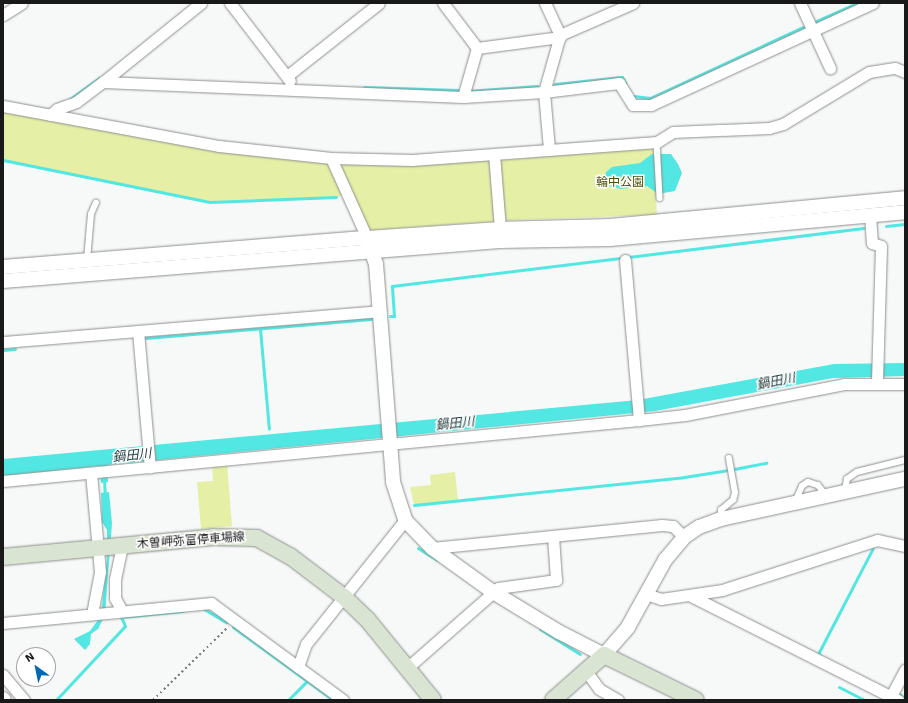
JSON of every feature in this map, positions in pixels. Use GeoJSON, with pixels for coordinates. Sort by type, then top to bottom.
{"type":"FeatureCollection","features":[{"type":"Feature","properties":{"kind":"main road","name":"木曽岬弥富停車場線"},"geometry":{"type":"LineString","coordinates":[[3,557],[235,536],[257,538],[290,556],[344,597],[367,619],[433,700]]}},
{"type":"Feature","properties":{"kind":"main road"},"geometry":{"type":"LineString","coordinates":[[553,700],[604,655],[696,700]]}},
{"type":"Feature","properties":{"kind":"street"},"geometry":{"type":"LineString","coordinates":[[3,15],[22,3]]}},
{"type":"Feature","properties":{"kind":"street"},"geometry":{"type":"LineString","coordinates":[[50,115],[57,109],[76,102],[103,82],[201,3]]}},
{"type":"Feature","properties":{"kind":"street"},"geometry":{"type":"LineString","coordinates":[[230,3],[298,91]]}},
{"type":"Feature","properties":{"kind":"street"},"geometry":{"type":"LineString","coordinates":[[286,76],[379,3]]}},
{"type":"Feature","properties":{"kind":"street"},"geometry":{"type":"LineString","coordinates":[[443,3],[477,48]]}},
{"type":"Feature","properties":{"kind":"street"},"geometry":{"type":"LineString","coordinates":[[545,3],[560,36],[544,92],[549,149]]}},
{"type":"Feature","properties":{"kind":"street"},"geometry":{"type":"LineString","coordinates":[[477,48],[560,36],[633,3]]}},
{"type":"Feature","properties":{"kind":"street"},"geometry":{"type":"LineString","coordinates":[[800,3],[830,68]]}},
{"type":"Feature","properties":{"kind":"street"},"geometry":{"type":"LineString","coordinates":[[103,82],[298,91],[463,96],[544,92],[619,83],[633,105],[651,105],[872,3]]}},
{"type":"Feature","properties":{"kind":"street"},"geometry":{"type":"LineString","coordinates":[[463,96],[477,48]]}},
{"type":"Feature","properties":{"kind":"street"},"geometry":{"type":"LineString","coordinates":[[3,106],[219,146],[331,158],[412,160],[549,149],[658,146],[673,132],[750,130],[783,124],[869,72],[895,68],[905,72]]}},
{"type":"Feature","properties":{"kind":"street"},"geometry":{"type":"LineString","coordinates":[[494,154],[500,229]]}},
{"type":"Feature","properties":{"kind":"street"},"geometry":{"type":"LineString","coordinates":[[331,158],[353,206],[376,264],[395,489],[405,520],[432,548],[493,592],[559,632],[604,655],[628,627],[665,560],[684,537],[699,527],[721,519],[845,490],[905,479]]}},
{"type":"Feature","properties":{"kind":"street"},"geometry":{"type":"LineString","coordinates":[[3,281],[369,244],[500,229],[610,226],[905,198]]}},
{"type":"Feature","properties":{"kind":"street"},"geometry":{"type":"LineString","coordinates":[[3,267],[369,244],[610,239],[905,212]]}},
{"type":"Feature","properties":{"kind":"street"},"geometry":{"type":"LineString","coordinates":[[870,215],[872,243],[881,246],[878,381]]}},
{"type":"Feature","properties":{"kind":"street"},"geometry":{"type":"LineString","coordinates":[[625,260],[639,417]]}},
{"type":"Feature","properties":{"kind":"street"},"geometry":{"type":"LineString","coordinates":[[3,342],[379,311]]}},
{"type":"Feature","properties":{"kind":"street"},"geometry":{"type":"LineString","coordinates":[[138,331],[150,465]]}},
{"type":"Feature","properties":{"kind":"street"},"geometry":{"type":"LineString","coordinates":[[3,482],[113,471],[150,465],[390,444],[639,417],[685,415],[838,385],[878,381],[905,384]]}},
{"type":"Feature","properties":{"kind":"street"},"geometry":{"type":"LineString","coordinates":[[94,473],[115,580],[115,598],[122,611]]}},
{"type":"Feature","properties":{"kind":"street"},"geometry":{"type":"LineString","coordinates":[[298,667],[306,644],[405,520]]}},
{"type":"Feature","properties":{"kind":"street"},"geometry":{"type":"LineString","coordinates":[[432,548],[662,525],[673,526],[684,537]]}},
{"type":"Feature","properties":{"kind":"street"},"geometry":{"type":"LineString","coordinates":[[407,668],[498,588],[556,580],[553,536]]}},
{"type":"Feature","properties":{"kind":"street"},"geometry":{"type":"LineString","coordinates":[[646,594],[661,599],[692,596],[722,590],[877,540],[905,546]]}},
{"type":"Feature","properties":{"kind":"street"},"geometry":{"type":"LineString","coordinates":[[101,613],[99,584],[109,547]]}},
{"type":"Feature","properties":{"kind":"street"},"geometry":{"type":"LineString","coordinates":[[692,596],[894,698],[905,670]]}},
{"type":"Feature","properties":{"kind":"street"},"geometry":{"type":"LineString","coordinates":[[3,623],[204,602],[211,603],[342,700]]}},
{"type":"Feature","properties":{"kind":"street"},"geometry":{"type":"LineString","coordinates":[[586,671],[599,689],[618,700]]}},
{"type":"Feature","properties":{"kind":"street"},"geometry":{"type":"LineString","coordinates":[[3,676],[24,700]]}},
{"type":"Feature","properties":{"kind":"lane"},"geometry":{"type":"LineString","coordinates":[[658,146],[660,198]]}},
{"type":"Feature","properties":{"kind":"lane"},"geometry":{"type":"LineString","coordinates":[[87,261],[91,214],[96,204]]}},
{"type":"Feature","properties":{"kind":"lane"},"geometry":{"type":"LineString","coordinates":[[721,519],[721,510],[733,500],[735,492],[729,459]]}},
{"type":"Feature","properties":{"kind":"lane"},"geometry":{"type":"LineString","coordinates":[[845,490],[847,479],[857,472],[905,460]]}},
{"type":"Feature","properties":{"kind":"path"},"geometry":{"type":"LineString","coordinates":[[153,700],[234,621]]}},
{"type":"Feature","properties":{"kind":"green space","name":"輪中公園"},"geometry":{"type":"Polygon","coordinates":[[[3,111],[218,149],[411,164],[508,160],[653,146],[657,215],[513,220],[358,231],[345,196],[210,202],[3,160],[3,111]]]}},
{"type":"Feature","properties":{"kind":"green space"},"geometry":{"type":"Polygon","coordinates":[[[227,463],[232,526],[201,529],[197,482],[213,481],[212,465],[227,463]]]}},
{"type":"Feature","properties":{"kind":"green space"},"geometry":{"type":"Polygon","coordinates":[[[455,472],[458,500],[414,505],[410,487],[431,485],[430,475],[455,472]]]}},
{"type":"Feature","properties":{"kind":"water"},"geometry":{"type":"Polygon","coordinates":[[[652,154],[671,154],[678,164],[682,173],[675,191],[658,194],[647,186],[621,189],[609,186],[605,177],[606,172],[612,167],[640,163],[652,154]]]}},
{"type":"Feature","properties":{"kind":"water","name":"鍋田川"},"geometry":{"type":"Polygon","coordinates":[[[905,363],[905,376],[833,378],[655,411],[107,465],[108,482],[101,483],[99,466],[3,476],[3,459],[638,400],[834,364],[905,363]]]}},
{"type":"Feature","properties":{"kind":"water"},"geometry":{"type":"Polygon","coordinates":[[[109,492],[112,523],[105,615],[98,629],[91,634],[90,644],[85,650],[74,639],[90,631],[101,616],[107,557],[107,530],[102,522],[101,493],[109,492]]]}},
{"type":"Feature","properties":{"kind":"waterway"},"geometry":{"type":"LineString","coordinates":[[816,21],[857,3]]}},
{"type":"Feature","properties":{"kind":"waterway"},"geometry":{"type":"LineString","coordinates":[[634,96],[650,98],[803,27]]}},
{"type":"Feature","properties":{"kind":"waterway"},"geometry":{"type":"LineString","coordinates":[[555,84],[622,77],[625,83]]}},
{"type":"Feature","properties":{"kind":"waterway"},"geometry":{"type":"LineString","coordinates":[[70,99],[99,78]]}},
{"type":"Feature","properties":{"kind":"waterway"},"geometry":{"type":"LineString","coordinates":[[468,91],[537,86]]}},
{"type":"Feature","properties":{"kind":"waterway"},"geometry":{"type":"LineString","coordinates":[[364,87],[458,90]]}},
{"type":"Feature","properties":{"kind":"waterway"},"geometry":{"type":"LineString","coordinates":[[3,160],[210,202],[336,197]]}},
{"type":"Feature","properties":{"kind":"waterway"},"geometry":{"type":"LineString","coordinates":[[886,226],[905,224]]}},
{"type":"Feature","properties":{"kind":"waterway"},"geometry":{"type":"LineString","coordinates":[[390,316],[394,316],[392,286],[863,228]]}},
{"type":"Feature","properties":{"kind":"waterway"},"geometry":{"type":"LineString","coordinates":[[146,338],[371,319]]}},
{"type":"Feature","properties":{"kind":"waterway"},"geometry":{"type":"LineString","coordinates":[[260,329],[269,429]]}},
{"type":"Feature","properties":{"kind":"waterway"},"geometry":{"type":"LineString","coordinates":[[3,350],[15,349]]}},
{"type":"Feature","properties":{"kind":"waterway"},"geometry":{"type":"LineString","coordinates":[[734,469],[766,463]]}},
{"type":"Feature","properties":{"kind":"waterway"},"geometry":{"type":"LineString","coordinates":[[414,505],[684,477],[728,470]]}},
{"type":"Feature","properties":{"kind":"waterway"},"geometry":{"type":"LineString","coordinates":[[104,479],[105,496]]}},
{"type":"Feature","properties":{"kind":"waterway"},"geometry":{"type":"LineString","coordinates":[[418,548],[437,560]]}},
{"type":"Feature","properties":{"kind":"waterway"},"geometry":{"type":"LineString","coordinates":[[820,655],[818,654],[873,548]]}},
{"type":"Feature","properties":{"kind":"waterway"},"geometry":{"type":"LineString","coordinates":[[204,609],[226,622]]}},
{"type":"Feature","properties":{"kind":"waterway"},"geometry":{"type":"LineString","coordinates":[[56,700],[125,626],[121,617],[183,611]]}},
{"type":"Feature","properties":{"kind":"waterway"},"geometry":{"type":"LineString","coordinates":[[233,627],[333,700]]}},
{"type":"Feature","properties":{"kind":"waterway"},"geometry":{"type":"LineString","coordinates":[[540,629],[580,654]]}},
{"type":"Feature","properties":{"kind":"waterway"},"geometry":{"type":"LineString","coordinates":[[288,700],[307,681]]}},
{"type":"Feature","properties":{"kind":"waterway"},"geometry":{"type":"LineString","coordinates":[[839,687],[864,700]]}},
{"type":"Feature","properties":{"kind":"waterway"},"geometry":{"type":"LineString","coordinates":[[899,694],[905,698]]}}]}
